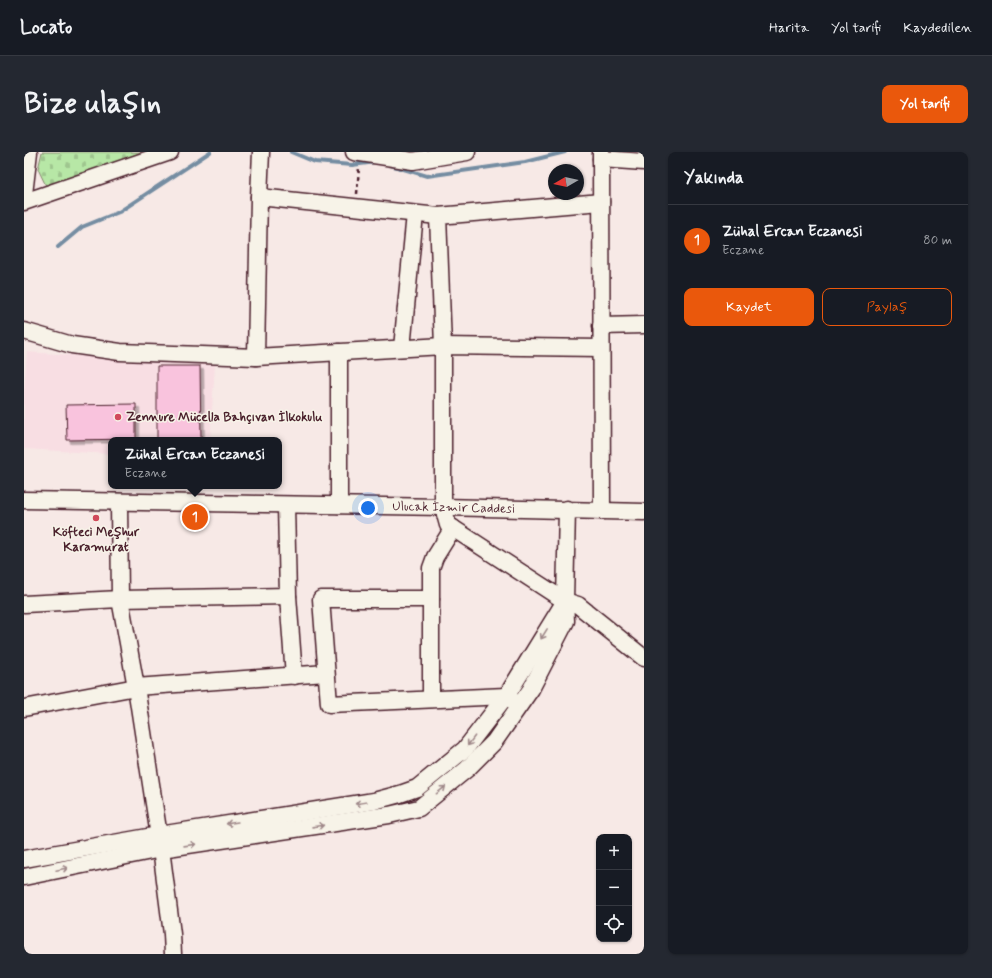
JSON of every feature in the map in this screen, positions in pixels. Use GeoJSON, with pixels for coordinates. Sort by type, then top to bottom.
{"type":"FeatureCollection","features":[{"type":"Feature","properties":{"kind":"street"},"geometry":{"type":"LineString","coordinates":[[24,194],[29,152]]}},
{"type":"Feature","properties":{"kind":"street"},"geometry":{"type":"LineString","coordinates":[[24,202],[170,152]]}},
{"type":"Feature","properties":{"kind":"street"},"geometry":{"type":"LineString","coordinates":[[256,357],[261,152]]}},
{"type":"Feature","properties":{"kind":"street"},"geometry":{"type":"LineString","coordinates":[[354,152],[413,161],[427,155],[467,152]]}},
{"type":"Feature","properties":{"kind":"street"},"geometry":{"type":"LineString","coordinates":[[602,511],[601,155],[644,162]]}},
{"type":"Feature","properties":{"kind":"street"},"geometry":{"type":"LineString","coordinates":[[259,197],[438,216],[601,202]]}},
{"type":"Feature","properties":{"kind":"street"},"geometry":{"type":"LineString","coordinates":[[402,348],[415,214]]}},
{"type":"Feature","properties":{"kind":"street"},"geometry":{"type":"LineString","coordinates":[[438,216],[443,346],[443,507],[448,525],[565,601],[578,606],[644,658]]}},
{"type":"Feature","properties":{"kind":"street"},"geometry":{"type":"LineString","coordinates":[[601,326],[644,325]]}},
{"type":"Feature","properties":{"kind":"street"},"geometry":{"type":"LineString","coordinates":[[24,331],[72,345],[120,352],[256,357],[443,346],[601,348]]}},
{"type":"Feature","properties":{"kind":"street"},"geometry":{"type":"LineString","coordinates":[[339,352],[339,505]]}},
{"type":"Feature","properties":{"kind":"street","name":"Ulucak İzmir Caddesi"},"geometry":{"type":"LineString","coordinates":[[24,500],[567,509],[644,512]]}},
{"type":"Feature","properties":{"kind":"street"},"geometry":{"type":"LineString","coordinates":[[119,502],[120,599],[136,687],[160,842],[172,934],[173,954]]}},
{"type":"Feature","properties":{"kind":"street"},"geometry":{"type":"LineString","coordinates":[[286,504],[288,596],[294,676]]}},
{"type":"Feature","properties":{"kind":"street"},"geometry":{"type":"LineString","coordinates":[[24,859],[389,815],[418,808],[467,769],[494,742],[531,689],[566,621],[567,509]]}},
{"type":"Feature","properties":{"kind":"street"},"geometry":{"type":"LineString","coordinates":[[431,699],[431,568],[434,557],[453,528]]}},
{"type":"Feature","properties":{"kind":"street"},"geometry":{"type":"LineString","coordinates":[[24,604],[120,599],[288,596]]}},
{"type":"Feature","properties":{"kind":"street"},"geometry":{"type":"LineString","coordinates":[[431,599],[321,599],[329,704],[506,696],[520,705]]}},
{"type":"Feature","properties":{"kind":"street"},"geometry":{"type":"LineString","coordinates":[[24,877],[160,842],[374,801],[417,788],[465,749],[506,696],[565,601]]}},
{"type":"Feature","properties":{"kind":"street"},"geometry":{"type":"LineString","coordinates":[[24,708],[136,687],[326,673]]}},
{"type":"Feature","properties":{"kind":"shaded area","name":"Zennure Mücella Bahçıvan İlkokulu"},"geometry":{"type":"Polygon","coordinates":[[[27,352],[215,365],[210,437],[108,437],[108,454],[24,449],[24,394],[27,352]]]}},
{"type":"Feature","properties":{"kind":"green space"},"geometry":{"type":"Polygon","coordinates":[[[42,152],[142,152],[47,188],[38,169],[42,152]]]}},
{"type":"Feature","properties":{"kind":"building"},"geometry":{"type":"Polygon","coordinates":[[[157,366],[200,366],[201,437],[157,437],[157,366]]]}},
{"type":"Feature","properties":{"kind":"building"},"geometry":{"type":"Polygon","coordinates":[[[136,404],[136,437],[108,437],[108,439],[67,440],[66,405],[136,404]]]}},
{"type":"Feature","properties":{"kind":"waterway"},"geometry":{"type":"LineString","coordinates":[[58,247],[82,227],[119,212],[210,152]]}},
{"type":"Feature","properties":{"kind":"waterway"},"geometry":{"type":"LineString","coordinates":[[291,152],[315,162],[352,165],[376,162]]}},
{"type":"Feature","properties":{"kind":"waterway"},"geometry":{"type":"LineString","coordinates":[[387,164],[427,176],[525,162],[565,152]]}},
{"type":"Feature","properties":{"kind":"place","name":"Zennure Mücella Bahçıvan İlkokulu"},"geometry":{"type":"Point","coordinates":[118,417]}},
{"type":"Feature","properties":{"kind":"place","name":"Zühal Ercan Eczanesi"},"geometry":{"type":"Point","coordinates":[195,517]}},
{"type":"Feature","properties":{"kind":"place","name":"Köfteci Meşhur Karamurat"},"geometry":{"type":"Point","coordinates":[96,518]}}]}
